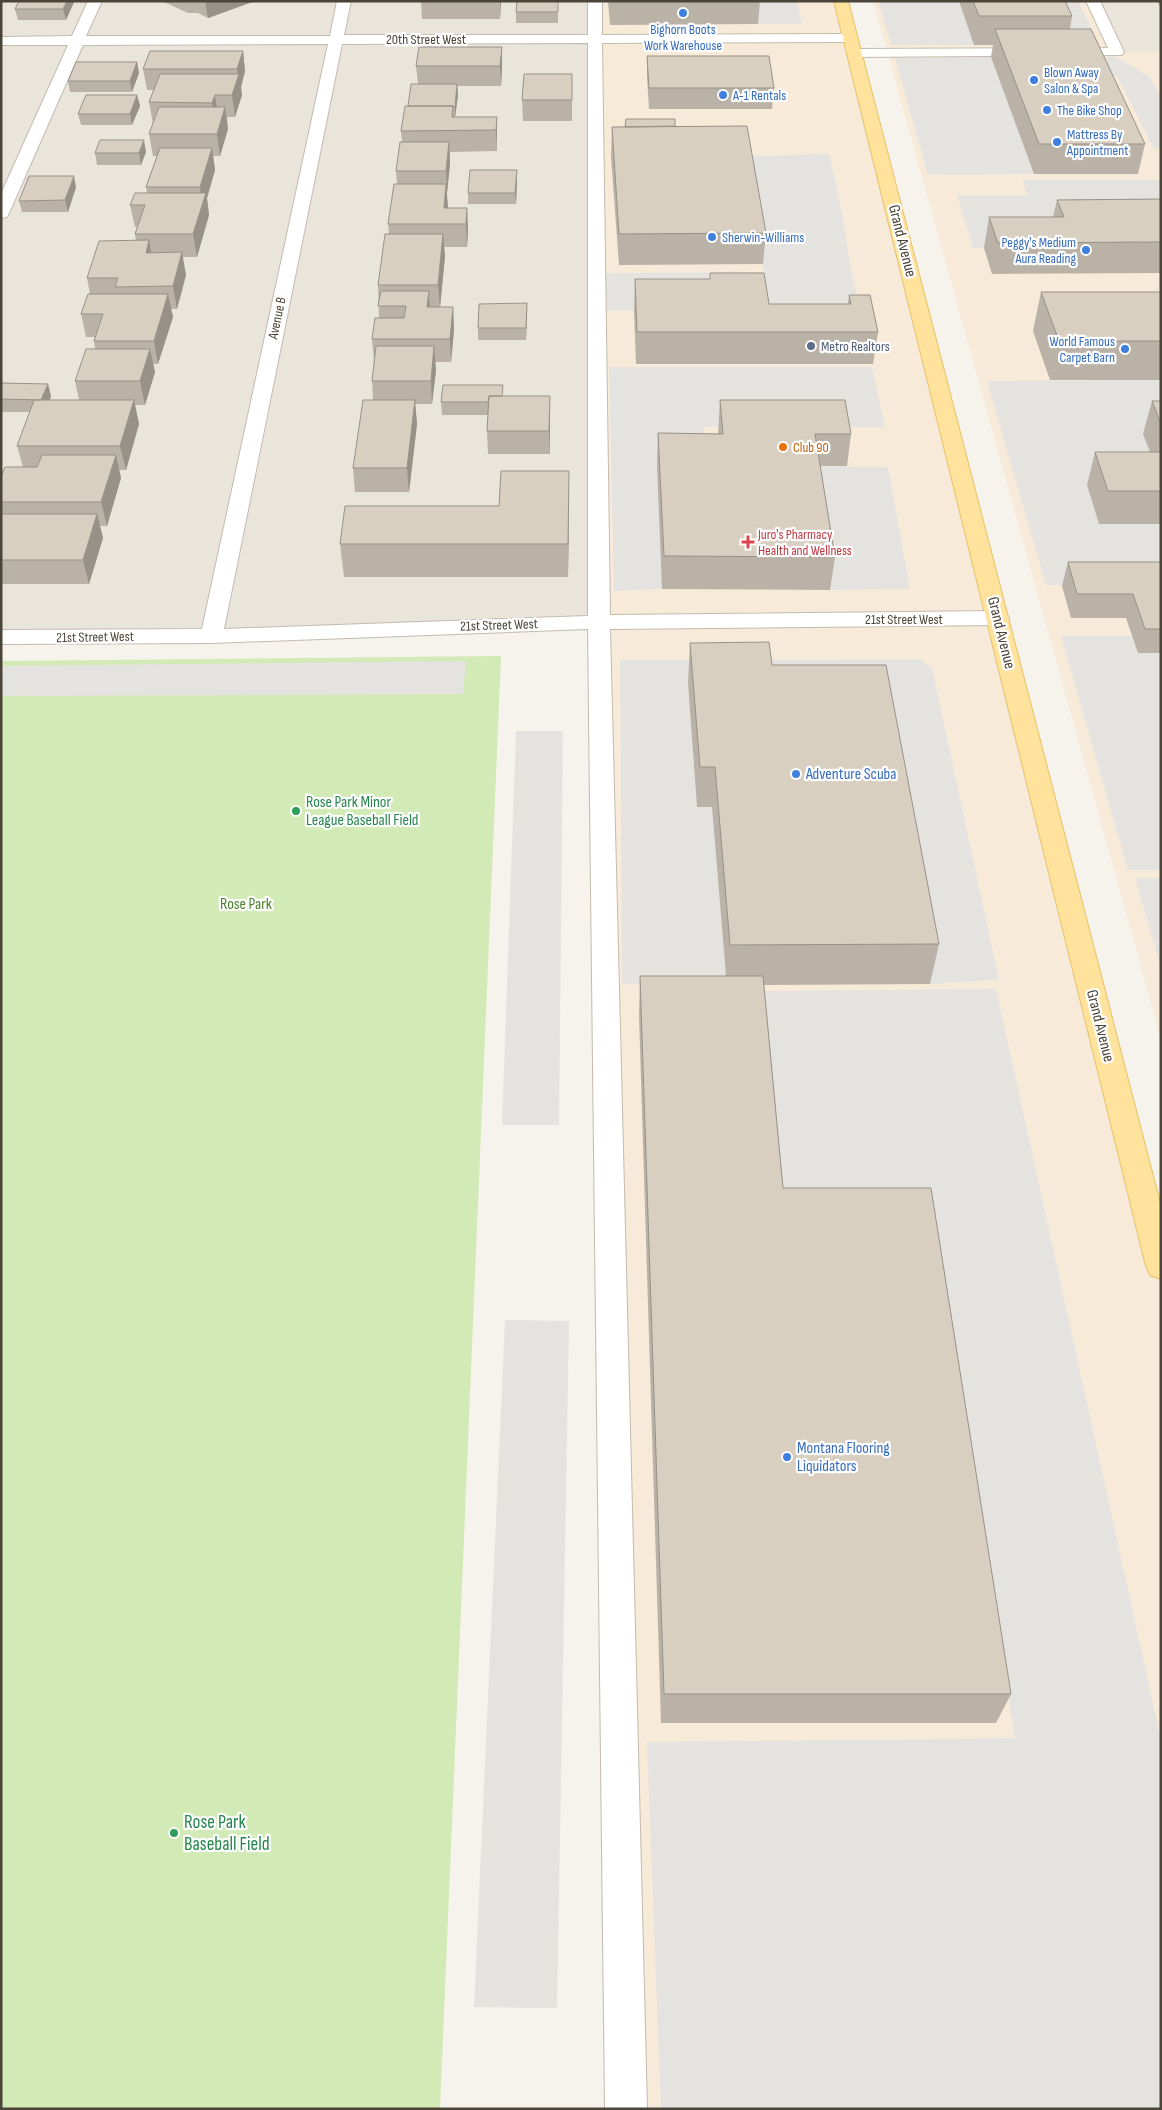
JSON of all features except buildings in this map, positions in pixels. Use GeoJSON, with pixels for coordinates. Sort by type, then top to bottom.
{"type":"FeatureCollection","features":[{"type":"Feature","properties":{"kind":"main road","name":"Grand Avenue"},"geometry":{"type":"LineString","coordinates":[[841,1],[1161,1266]]}},
{"type":"Feature","properties":{"kind":"street"},"geometry":{"type":"LineString","coordinates":[[1,213],[94,1]]}},
{"type":"Feature","properties":{"kind":"street","name":"Avenue B"},"geometry":{"type":"LineString","coordinates":[[212,636],[344,1]]}},
{"type":"Feature","properties":{"kind":"street"},"geometry":{"type":"LineString","coordinates":[[595,1],[599,622],[626,2109]]}},
{"type":"Feature","properties":{"kind":"street","name":"20th Street West"},"geometry":{"type":"LineString","coordinates":[[1,41],[595,38],[1117,52],[1093,1]]}},
{"type":"Feature","properties":{"kind":"street","name":"21st Street West"},"geometry":{"type":"LineString","coordinates":[[1,638],[212,636],[599,622],[998,618]]}},
{"type":"Feature","properties":{"kind":"shaded area"},"geometry":{"type":"Polygon","coordinates":[[[1,1],[595,1],[599,622],[1,637],[1,1]]]}},
{"type":"Feature","properties":{"kind":"shaded area"},"geometry":{"type":"Polygon","coordinates":[[[596,1],[841,1],[1161,1265],[1161,2109],[619,2109],[596,1]]]}},
{"type":"Feature","properties":{"kind":"shaded area"},"geometry":{"type":"Polygon","coordinates":[[[754,1],[797,1],[802,24],[758,24],[754,1]]]}},
{"type":"Feature","properties":{"kind":"shaded area"},"geometry":{"type":"Polygon","coordinates":[[[873,1],[1093,1],[1117,52],[1161,52],[1161,1039],[873,1]]]}},
{"type":"Feature","properties":{"kind":"shaded area"},"geometry":{"type":"Polygon","coordinates":[[[878,1],[959,1],[974,45],[891,45],[878,1]]]}},
{"type":"Feature","properties":{"kind":"shaded area"},"geometry":{"type":"Polygon","coordinates":[[[1038,1],[1078,1],[1099,44],[1067,44],[1038,1]]]}},
{"type":"Feature","properties":{"kind":"shaded area"},"geometry":{"type":"Polygon","coordinates":[[[1093,1],[1161,1],[1161,52],[1117,52],[1093,1]]]}},
{"type":"Feature","properties":{"kind":"shaded area"},"geometry":{"type":"Polygon","coordinates":[[[991,57],[1034,174],[928,175],[895,58],[991,57]]]}},
{"type":"Feature","properties":{"kind":"shaded area"},"geometry":{"type":"Polygon","coordinates":[[[1085,57],[1116,57],[1150,77],[1161,98],[1161,149],[1154,149],[1117,76],[1094,76],[1085,57]]]}},
{"type":"Feature","properties":{"kind":"shaded area"},"geometry":{"type":"Polygon","coordinates":[[[829,154],[842,212],[851,271],[866,326],[709,311],[607,311],[605,273],[764,272],[744,156],[829,154]]]}},
{"type":"Feature","properties":{"kind":"shaded area"},"geometry":{"type":"Polygon","coordinates":[[[1023,180],[1161,180],[1161,230],[973,248],[957,195],[1027,195],[1023,180]]]}},
{"type":"Feature","properties":{"kind":"shaded area"},"geometry":{"type":"Polygon","coordinates":[[[609,367],[872,367],[885,427],[704,427],[706,466],[662,589],[614,591],[609,367]]]}},
{"type":"Feature","properties":{"kind":"shaded area"},"geometry":{"type":"Polygon","coordinates":[[[1161,380],[1161,586],[1046,585],[987,381],[1161,380]]]}},
{"type":"Feature","properties":{"kind":"shaded area"},"geometry":{"type":"Polygon","coordinates":[[[812,466],[888,467],[910,589],[830,590],[812,466]]]}},
{"type":"Feature","properties":{"kind":"shaded area"},"geometry":{"type":"Polygon","coordinates":[[[1061,636],[1132,636],[1138,653],[1161,653],[1161,870],[1128,870],[1061,636]]]}},
{"type":"Feature","properties":{"kind":"shaded area"},"geometry":{"type":"Polygon","coordinates":[[[920,659],[932,668],[999,980],[930,984],[880,705],[688,683],[697,807],[712,807],[727,985],[622,984],[620,660],[920,659]]]}},
{"type":"Feature","properties":{"kind":"shaded area"},"geometry":{"type":"Polygon","coordinates":[[[466,661],[463,694],[1,696],[1,666],[466,661]]]}},
{"type":"Feature","properties":{"kind":"shaded area"},"geometry":{"type":"Polygon","coordinates":[[[516,731],[563,731],[559,1125],[502,1125],[516,731]]]}},
{"type":"Feature","properties":{"kind":"shaded area"},"geometry":{"type":"Polygon","coordinates":[[[1135,878],[1161,878],[1161,968],[1135,878]]]}},
{"type":"Feature","properties":{"kind":"shaded area"},"geometry":{"type":"Polygon","coordinates":[[[996,989],[1161,1740],[1161,2109],[661,2109],[647,1742],[1015,1738],[927,1214],[786,1215],[762,991],[996,989]]]}},
{"type":"Feature","properties":{"kind":"shaded area"},"geometry":{"type":"Polygon","coordinates":[[[505,1320],[569,1321],[557,2008],[474,2007],[505,1320]]]}},
{"type":"Feature","properties":{"kind":"green space","name":"Rose Park"},"geometry":{"type":"Polygon","coordinates":[[[501,656],[440,2109],[1,2109],[1,661],[501,656]]]}},
{"type":"Feature","properties":{"kind":"place","name":"Bighorn Boots Work Warehouse"},"geometry":{"type":"Point","coordinates":[683,13]}},
{"type":"Feature","properties":{"kind":"place","name":"Blown Away Salon & Spa"},"geometry":{"type":"Point","coordinates":[1034,80]}},
{"type":"Feature","properties":{"kind":"place","name":"A-1 Rentals"},"geometry":{"type":"Point","coordinates":[723,95]}},
{"type":"Feature","properties":{"kind":"place","name":"The Bike Shop"},"geometry":{"type":"Point","coordinates":[1047,110]}},
{"type":"Feature","properties":{"kind":"place","name":"Mattress By Appointment"},"geometry":{"type":"Point","coordinates":[1057,142]}},
{"type":"Feature","properties":{"kind":"place","name":"Sherwin-Williams"},"geometry":{"type":"Point","coordinates":[712,237]}},
{"type":"Feature","properties":{"kind":"place","name":"Peggy's Medium Aura Reading"},"geometry":{"type":"Point","coordinates":[1086,250]}},
{"type":"Feature","properties":{"kind":"place","name":"Metro Realtors"},"geometry":{"type":"Point","coordinates":[811,346]}},
{"type":"Feature","properties":{"kind":"place","name":"World Famous Carpet Barn"},"geometry":{"type":"Point","coordinates":[1125,349]}},
{"type":"Feature","properties":{"kind":"place","name":"Club 90"},"geometry":{"type":"Point","coordinates":[783,447]}},
{"type":"Feature","properties":{"kind":"place","name":"Juro's Pharmacy Health and Wellness"},"geometry":{"type":"Point","coordinates":[748,542]}},
{"type":"Feature","properties":{"kind":"place","name":"Adventure Scuba"},"geometry":{"type":"Point","coordinates":[796,774]}},
{"type":"Feature","properties":{"kind":"place","name":"Rose Park Minor League Baseball Field"},"geometry":{"type":"Point","coordinates":[296,811]}},
{"type":"Feature","properties":{"kind":"place","name":"Montana Flooring Liquidators"},"geometry":{"type":"Point","coordinates":[787,1457]}},
{"type":"Feature","properties":{"kind":"place","name":"Rose Park Baseball Field"},"geometry":{"type":"Point","coordinates":[174,1833]}}]}
